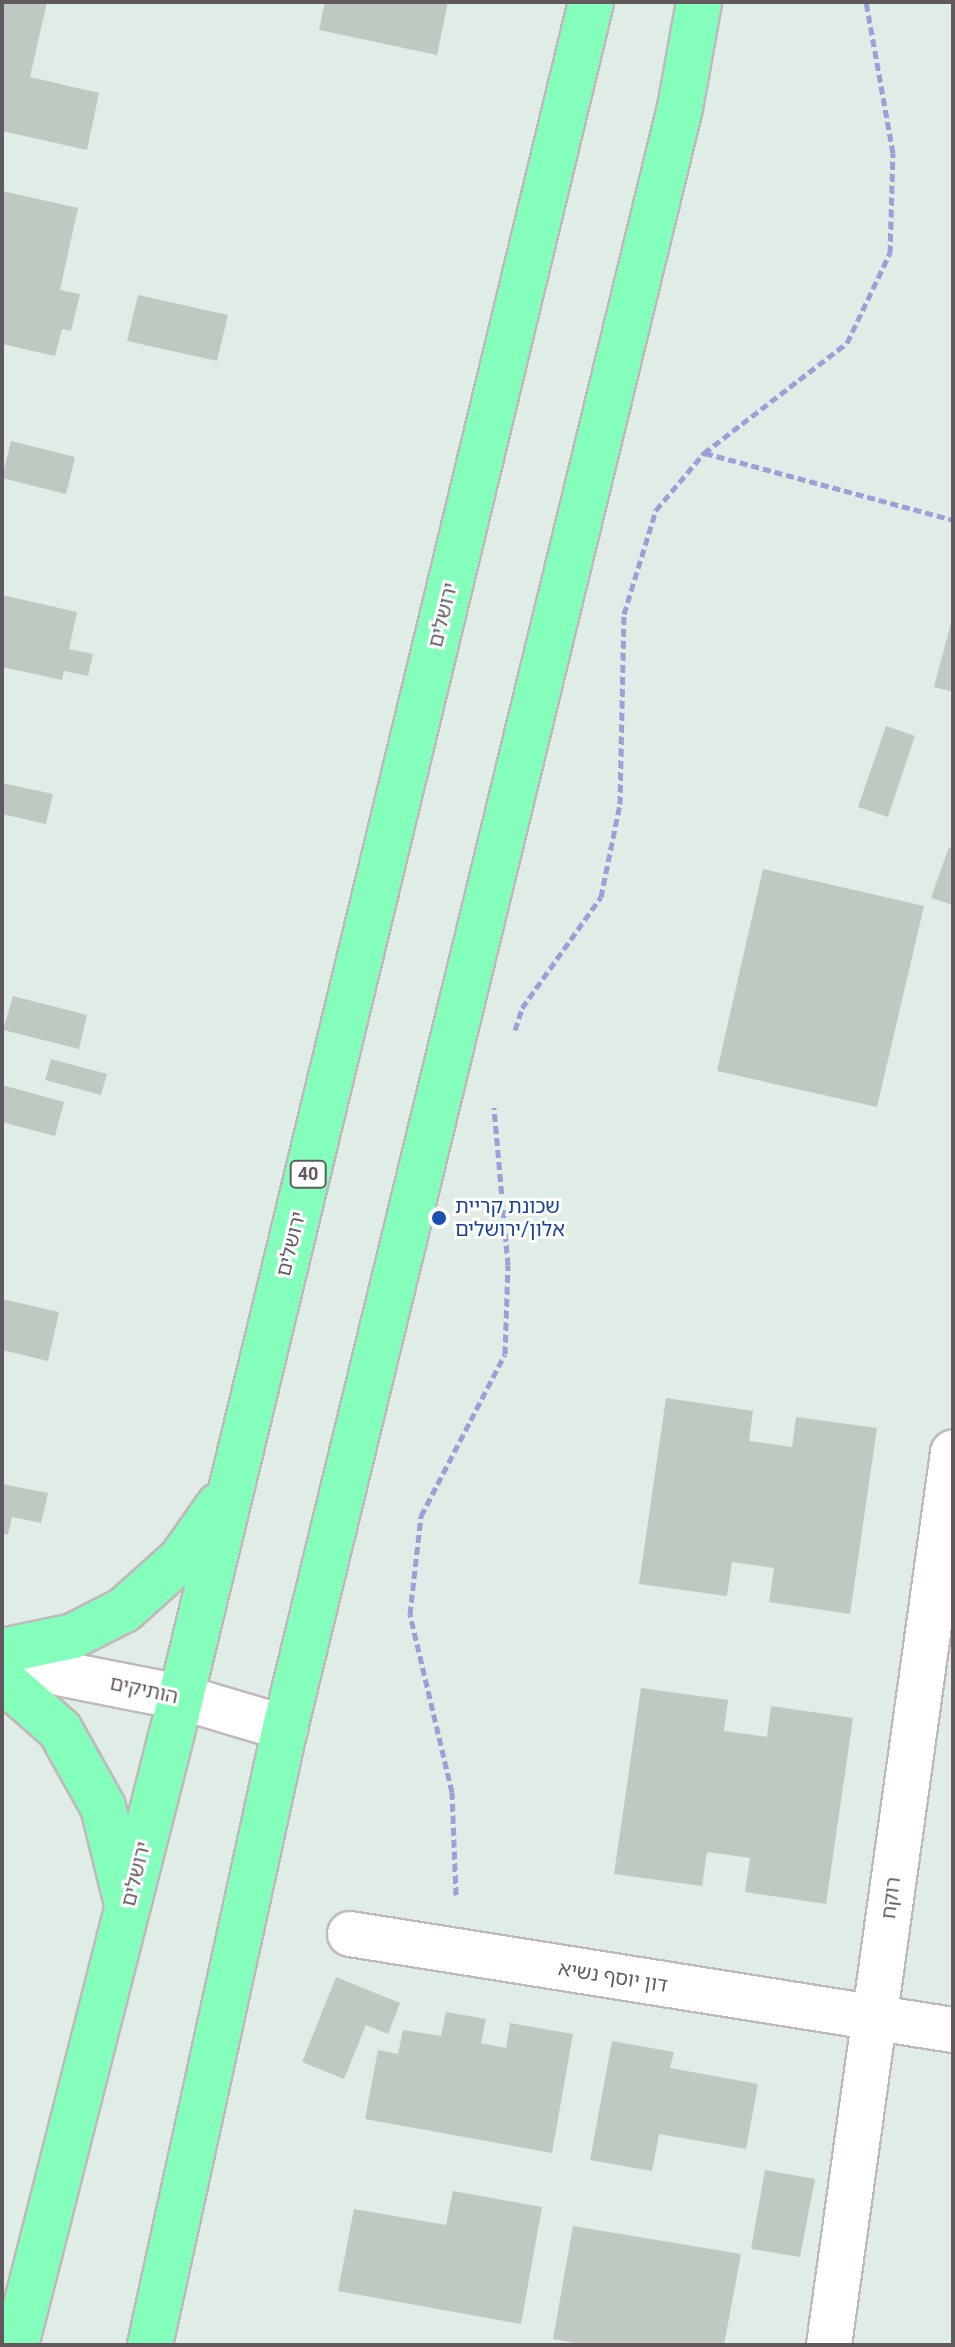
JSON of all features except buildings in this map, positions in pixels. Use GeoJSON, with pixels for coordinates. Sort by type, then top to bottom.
{"type":"FeatureCollection","features":[{"type":"Feature","properties":{"kind":"highway","name":"ירושלים"},"geometry":{"type":"LineString","coordinates":[[16,2345],[181,1697],[591,2]]}},
{"type":"Feature","properties":{"kind":"highway"},"geometry":{"type":"LineString","coordinates":[[150,2345],[285,1728],[680,108],[699,2]]}},
{"type":"Feature","properties":{"kind":"highway"},"geometry":{"type":"LineString","coordinates":[[2,1651],[73,1636],[124,1610],[181,1559],[232,1486]]}},
{"type":"Feature","properties":{"kind":"highway"},"geometry":{"type":"LineString","coordinates":[[2,1679],[60,1730],[96,1794],[128,1906]]}},
{"type":"Feature","properties":{"kind":"street","name":"רוקח"},"geometry":{"type":"LineString","coordinates":[[829,2345],[953,1453]]}},
{"type":"Feature","properties":{"kind":"street","name":"הותיקים"},"geometry":{"type":"LineString","coordinates":[[2,1662],[181,1697],[285,1728]]}},
{"type":"Feature","properties":{"kind":"street","name":"דון יוסף נשיא"},"geometry":{"type":"LineString","coordinates":[[350,1934],[953,2030]]}},
{"type":"Feature","properties":{"kind":"path"},"geometry":{"type":"LineString","coordinates":[[512,1038],[522,1008],[601,897],[620,804],[624,614],[656,510],[704,453],[847,343],[890,253],[893,153],[866,2]]}},
{"type":"Feature","properties":{"kind":"path"},"geometry":{"type":"LineString","coordinates":[[704,453],[953,520]]}},
{"type":"Feature","properties":{"kind":"path"},"geometry":{"type":"LineString","coordinates":[[458,1952],[452,1792],[410,1614],[421,1516],[505,1354],[508,1265],[494,1098]]}},
{"type":"Feature","properties":{"kind":"place","name":"שכונת קריית אלון/ירושלים"},"geometry":{"type":"Point","coordinates":[439,1218]}}]}
